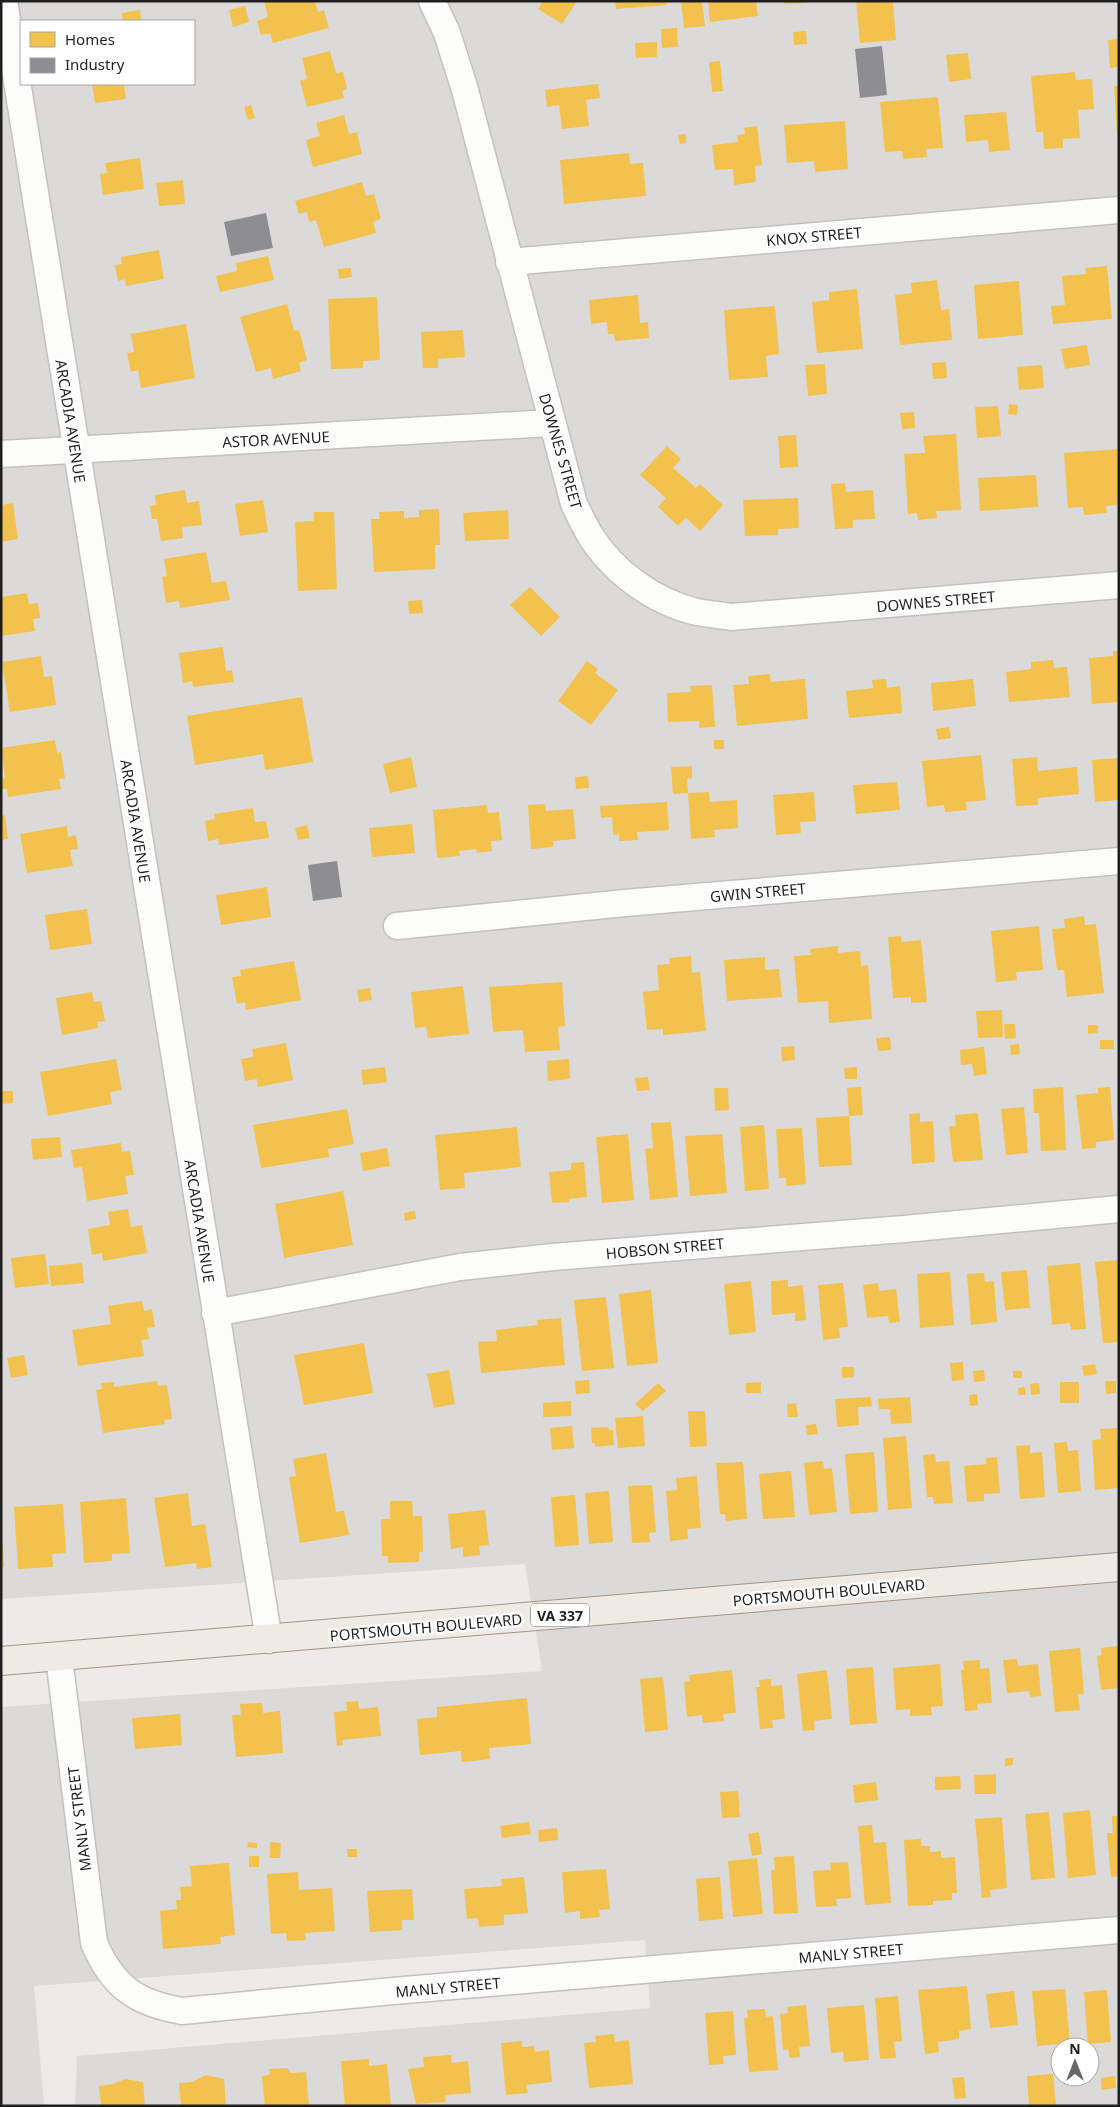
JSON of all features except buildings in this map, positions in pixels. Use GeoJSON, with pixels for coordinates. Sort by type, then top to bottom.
{"type":"FeatureCollection","features":[{"type":"Feature","properties":{"kind":"main road","name":"PORTSMOUTH BOULEVARD"},"geometry":{"type":"LineString","coordinates":[[1,1661],[1119,1568]]}},
{"type":"Feature","properties":{"kind":"street","name":"ARCADIA AVENUE"},"geometry":{"type":"LineString","coordinates":[[4,1],[269,1640]]}},
{"type":"Feature","properties":{"kind":"street","name":"DOWNES STREET"},"geometry":{"type":"LineString","coordinates":[[432,1],[447,33],[465,90],[551,423],[574,504],[590,536],[612,563],[639,586],[669,603],[696,612],[731,617],[752,617],[1119,586]]}},
{"type":"Feature","properties":{"kind":"street","name":"KNOX STREET"},"geometry":{"type":"LineString","coordinates":[[509,262],[1119,210]]}},
{"type":"Feature","properties":{"kind":"street","name":"ASTOR AVENUE"},"geometry":{"type":"LineString","coordinates":[[1,454],[551,423]]}},
{"type":"Feature","properties":{"kind":"street","name":"GWIN STREET"},"geometry":{"type":"LineString","coordinates":[[397,926],[625,903],[1119,861]]}},
{"type":"Feature","properties":{"kind":"street","name":"HOBSON STREET"},"geometry":{"type":"LineString","coordinates":[[215,1313],[460,1267],[553,1257],[904,1229],[1119,1209]]}},
{"type":"Feature","properties":{"kind":"street","name":"MANLY STREET"},"geometry":{"type":"LineString","coordinates":[[59,1657],[94,1943],[102,1962],[114,1979],[134,1996],[157,2007],[182,2012],[393,1991],[1119,1930]]}},
{"type":"Feature","properties":{"kind":"shaded area"},"geometry":{"type":"Polygon","coordinates":[[[1,1],[1119,1],[1119,2106],[75,2106],[77,2056],[650,2008],[645,1940],[34,1986],[44,2106],[1,2106],[1,1707],[542,1671],[525,1564],[1,1599],[1,1]]]}}]}
